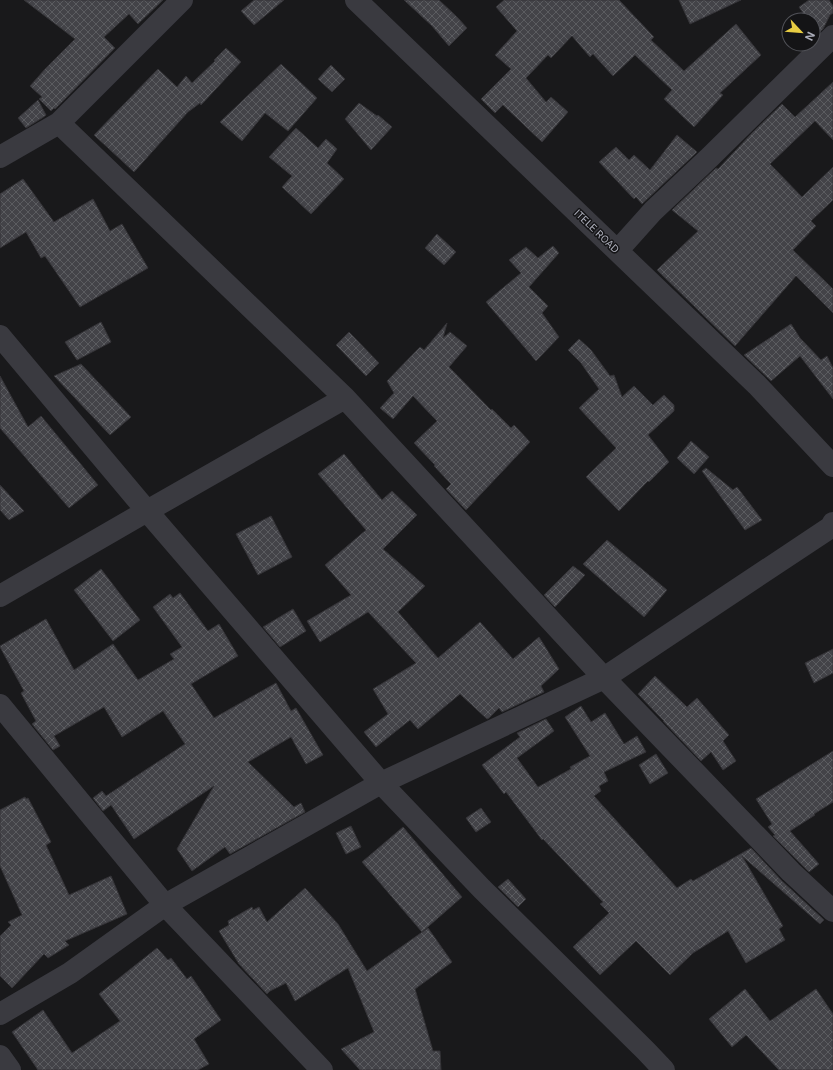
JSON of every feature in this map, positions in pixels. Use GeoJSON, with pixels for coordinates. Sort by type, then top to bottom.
{"type":"FeatureCollection","features":[{"type":"Feature","properties":{"kind":"street"},"geometry":{"type":"LineString","coordinates":[[0,157],[59,123],[182,0]]}},
{"type":"Feature","properties":{"kind":"street","name":"ITELE ROAD"},"geometry":{"type":"LineString","coordinates":[[356,0],[757,385],[833,466]]}},
{"type":"Feature","properties":{"kind":"street"},"geometry":{"type":"LineString","coordinates":[[618,250],[653,211],[833,36]]}},
{"type":"Feature","properties":{"kind":"street"},"geometry":{"type":"LineString","coordinates":[[59,123],[345,398],[604,678],[791,872],[833,911]]}},
{"type":"Feature","properties":{"kind":"street"},"geometry":{"type":"LineString","coordinates":[[0,336],[147,511],[381,783],[482,889],[646,1050],[664,1070]]}},
{"type":"Feature","properties":{"kind":"street"},"geometry":{"type":"LineString","coordinates":[[0,596],[345,398]]}},
{"type":"Feature","properties":{"kind":"street"},"geometry":{"type":"LineString","coordinates":[[0,1014],[70,973],[165,905],[381,783],[604,678],[832,525]]}},
{"type":"Feature","properties":{"kind":"street"},"geometry":{"type":"LineString","coordinates":[[0,705],[165,905],[322,1070]]}},
{"type":"Feature","properties":{"kind":"street"},"geometry":{"type":"LineString","coordinates":[[0,1056],[10,1070]]}},
{"type":"Feature","properties":{"kind":"building"},"geometry":{"type":"Polygon","coordinates":[[[24,0],[163,0],[138,24],[129,14],[104,37],[115,48],[55,109],[54,108],[51,111],[39,99],[42,97],[30,86],[75,39],[24,0]]]}},
{"type":"Feature","properties":{"kind":"building"},"geometry":{"type":"Polygon","coordinates":[[[254,0],[284,0],[254,25],[241,11],[254,0]]]}},
{"type":"Feature","properties":{"kind":"building"},"geometry":{"type":"Polygon","coordinates":[[[404,0],[439,0],[467,28],[449,46],[432,26],[404,0]]]}},
{"type":"Feature","properties":{"kind":"building"},"geometry":{"type":"Polygon","coordinates":[[[504,0],[619,0],[654,37],[651,40],[684,71],[736,24],[761,55],[720,93],[723,95],[694,127],[664,99],[672,90],[635,55],[613,76],[593,54],[590,57],[572,36],[551,58],[548,55],[526,78],[546,102],[551,97],[568,112],[542,142],[503,105],[495,113],[481,99],[511,69],[495,55],[517,31],[496,7],[504,0]]]}},
{"type":"Feature","properties":{"kind":"building"},"geometry":{"type":"Polygon","coordinates":[[[679,0],[741,0],[690,24],[679,0]]]}},
{"type":"Feature","properties":{"kind":"building"},"geometry":{"type":"Polygon","coordinates":[[[809,0],[829,0],[833,6],[833,13],[830,15],[821,31],[821,12],[802,12],[799,7],[809,0]]]}},
{"type":"Feature","properties":{"kind":"building"},"geometry":{"type":"Polygon","coordinates":[[[226,48],[241,62],[201,105],[200,103],[188,112],[134,172],[94,135],[158,69],[177,87],[186,76],[192,83],[226,48]]]}},
{"type":"Feature","properties":{"kind":"building"},"geometry":{"type":"Polygon","coordinates":[[[281,64],[317,98],[288,131],[265,113],[242,141],[220,122],[281,64]]]}},
{"type":"Feature","properties":{"kind":"building"},"geometry":{"type":"Polygon","coordinates":[[[331,65],[345,79],[332,92],[318,79],[331,65]]]}},
{"type":"Feature","properties":{"kind":"building"},"geometry":{"type":"Polygon","coordinates":[[[833,82],[833,140],[815,121],[770,164],[802,197],[833,167],[833,200],[811,221],[816,226],[793,250],[833,289],[833,313],[796,276],[735,346],[657,270],[698,231],[672,210],[716,168],[718,169],[782,104],[795,117],[833,82]]]}},
{"type":"Feature","properties":{"kind":"building"},"geometry":{"type":"Polygon","coordinates":[[[38,100],[46,115],[26,128],[18,118],[38,100]]]}},
{"type":"Feature","properties":{"kind":"building"},"geometry":{"type":"Polygon","coordinates":[[[359,103],[377,116],[378,115],[392,127],[371,150],[345,119],[359,103]]]}},
{"type":"Feature","properties":{"kind":"building"},"geometry":{"type":"Polygon","coordinates":[[[296,128],[318,148],[326,139],[337,149],[327,163],[344,179],[311,214],[282,187],[292,176],[269,157],[296,128]]]}},
{"type":"Feature","properties":{"kind":"building"},"geometry":{"type":"Polygon","coordinates":[[[677,135],[697,152],[642,204],[636,197],[634,199],[599,162],[616,147],[629,160],[634,155],[650,170],[677,135]]]}},
{"type":"Feature","properties":{"kind":"building"},"geometry":{"type":"Polygon","coordinates":[[[23,179],[54,222],[93,199],[110,231],[122,224],[148,268],[80,307],[45,256],[41,258],[26,232],[0,248],[0,194],[23,179]]]}},
{"type":"Feature","properties":{"kind":"building"},"geometry":{"type":"Polygon","coordinates":[[[437,234],[456,252],[444,265],[425,248],[437,234]]]}},
{"type":"Feature","properties":{"kind":"building"},"geometry":{"type":"Polygon","coordinates":[[[553,246],[559,253],[529,287],[548,306],[542,313],[559,337],[536,361],[486,302],[521,273],[509,260],[526,247],[538,258],[553,246]]]}},
{"type":"Feature","properties":{"kind":"building"},"geometry":{"type":"Polygon","coordinates":[[[101,322],[111,342],[77,360],[65,342],[101,322]]]}},
{"type":"Feature","properties":{"kind":"building"},"geometry":{"type":"Polygon","coordinates":[[[447,323],[443,338],[450,332],[467,346],[449,367],[491,410],[492,409],[511,428],[514,425],[530,442],[466,510],[446,489],[451,484],[414,443],[437,421],[413,396],[393,419],[380,408],[394,393],[387,381],[420,347],[424,350],[447,323]]]}},
{"type":"Feature","properties":{"kind":"building"},"geometry":{"type":"Polygon","coordinates":[[[791,324],[800,338],[821,360],[827,356],[833,368],[833,399],[800,356],[771,381],[744,355],[791,324]]]}},
{"type":"Feature","properties":{"kind":"building"},"geometry":{"type":"Polygon","coordinates":[[[349,332],[379,363],[366,376],[336,345],[349,332]]]}},
{"type":"Feature","properties":{"kind":"building"},"geometry":{"type":"Polygon","coordinates":[[[579,339],[591,350],[610,376],[614,375],[622,397],[634,386],[653,405],[664,395],[674,405],[674,411],[648,435],[669,462],[619,511],[586,477],[616,448],[579,408],[599,389],[581,363],[568,350],[579,339]]]}},
{"type":"Feature","properties":{"kind":"building"},"geometry":{"type":"Polygon","coordinates":[[[81,364],[131,417],[110,435],[54,376],[81,364]]]}},
{"type":"Feature","properties":{"kind":"building"},"geometry":{"type":"Polygon","coordinates":[[[0,376],[28,427],[41,416],[98,485],[69,508],[0,428],[0,376]]]}},
{"type":"Feature","properties":{"kind":"building"},"geometry":{"type":"Polygon","coordinates":[[[691,441],[709,457],[694,474],[677,458],[691,441]]]}},
{"type":"Feature","properties":{"kind":"building"},"geometry":{"type":"Polygon","coordinates":[[[344,454],[382,500],[392,491],[417,515],[383,549],[425,586],[398,612],[438,658],[480,622],[513,659],[539,637],[559,669],[541,686],[544,692],[502,712],[499,708],[487,719],[460,694],[418,729],[410,720],[376,747],[364,732],[388,714],[373,689],[416,663],[368,612],[320,642],[307,621],[351,595],[325,565],[366,530],[318,474],[344,454]]]}},
{"type":"Feature","properties":{"kind":"building"},"geometry":{"type":"Polygon","coordinates":[[[706,468],[733,490],[737,487],[762,520],[745,530],[702,471],[706,468]]]}},
{"type":"Feature","properties":{"kind":"building"},"geometry":{"type":"Polygon","coordinates":[[[0,485],[24,511],[9,520],[0,510],[0,485]]]}},
{"type":"Feature","properties":{"kind":"building"},"geometry":{"type":"Polygon","coordinates":[[[271,516],[292,557],[258,575],[236,534],[271,516]]]}},
{"type":"Feature","properties":{"kind":"building"},"geometry":{"type":"Polygon","coordinates":[[[607,540],[667,590],[644,617],[583,564],[607,540]]]}},
{"type":"Feature","properties":{"kind":"building"},"geometry":{"type":"Polygon","coordinates":[[[573,566],[585,575],[555,607],[544,595],[573,566]]]}},
{"type":"Feature","properties":{"kind":"building"},"geometry":{"type":"Polygon","coordinates":[[[101,569],[140,620],[113,641],[74,590],[101,569]]]}},
{"type":"Feature","properties":{"kind":"building"},"geometry":{"type":"Polygon","coordinates":[[[180,593],[208,631],[219,624],[238,656],[191,684],[214,718],[276,683],[291,711],[296,708],[323,755],[306,764],[291,737],[248,762],[294,807],[301,803],[305,812],[230,854],[225,847],[192,871],[177,849],[214,786],[134,839],[111,805],[103,811],[93,798],[102,791],[106,796],[185,744],[163,711],[122,737],[104,707],[54,736],[60,746],[53,750],[32,724],[36,721],[21,693],[24,691],[0,647],[46,619],[74,670],[113,644],[138,680],[174,659],[170,654],[182,647],[153,607],[170,594],[173,598],[180,593]]]}},
{"type":"Feature","properties":{"kind":"building"},"geometry":{"type":"Polygon","coordinates":[[[293,609],[306,631],[280,647],[263,627],[293,609]]]}},
{"type":"Feature","properties":{"kind":"building"},"geometry":{"type":"Polygon","coordinates":[[[833,649],[833,673],[814,683],[805,663],[833,649]]]}},
{"type":"Feature","properties":{"kind":"building"},"geometry":{"type":"Polygon","coordinates":[[[655,676],[687,707],[697,698],[729,735],[723,741],[736,761],[723,770],[711,752],[701,761],[638,694],[655,676]]]}},
{"type":"Feature","properties":{"kind":"building"},"geometry":{"type":"Polygon","coordinates":[[[581,706],[591,722],[605,713],[624,744],[637,736],[646,752],[604,772],[608,781],[599,786],[601,791],[594,796],[677,888],[691,879],[693,881],[751,848],[782,881],[824,920],[820,924],[742,856],[783,926],[779,929],[785,940],[746,963],[728,931],[693,953],[670,975],[636,941],[600,975],[573,947],[609,913],[600,904],[603,902],[543,839],[542,840],[506,792],[504,794],[482,765],[520,737],[517,733],[546,719],[554,731],[517,758],[538,787],[571,769],[570,767],[590,756],[565,717],[581,706]]]}},
{"type":"Feature","properties":{"kind":"building"},"geometry":{"type":"Polygon","coordinates":[[[833,751],[833,802],[790,831],[819,864],[809,872],[773,836],[775,835],[768,827],[772,824],[756,799],[833,751]]]}},
{"type":"Feature","properties":{"kind":"building"},"geometry":{"type":"Polygon","coordinates":[[[656,754],[668,773],[650,784],[639,765],[656,754]]]}},
{"type":"Feature","properties":{"kind":"building"},"geometry":{"type":"Polygon","coordinates":[[[25,797],[26,799],[28,798],[51,842],[46,845],[69,895],[111,876],[127,914],[65,941],[69,945],[48,958],[44,954],[12,988],[0,976],[0,936],[11,925],[8,922],[22,915],[0,866],[0,810],[25,797]]]}},
{"type":"Feature","properties":{"kind":"building"},"geometry":{"type":"Polygon","coordinates":[[[481,808],[491,822],[476,832],[466,818],[481,808]]]}},
{"type":"Feature","properties":{"kind":"building"},"geometry":{"type":"Polygon","coordinates":[[[351,826],[361,847],[346,854],[336,833],[351,826]]]}},
{"type":"Feature","properties":{"kind":"building"},"geometry":{"type":"Polygon","coordinates":[[[403,827],[462,897],[422,932],[362,862],[403,827]]]}},
{"type":"Feature","properties":{"kind":"building"},"geometry":{"type":"Polygon","coordinates":[[[508,879],[526,899],[518,907],[498,887],[508,879]]]}},
{"type":"Feature","properties":{"kind":"building"},"geometry":{"type":"Polygon","coordinates":[[[305,888],[338,924],[367,971],[428,928],[452,962],[415,989],[433,1051],[440,1051],[441,1070],[360,1070],[341,1049],[374,1032],[348,968],[295,1001],[286,983],[267,994],[239,964],[219,931],[229,925],[228,921],[252,907],[253,910],[259,907],[267,922],[305,888]]]}},
{"type":"Feature","properties":{"kind":"building"},"geometry":{"type":"Polygon","coordinates":[[[157,948],[168,960],[171,958],[187,979],[191,976],[221,1020],[194,1039],[209,1064],[198,1070],[38,1070],[12,1032],[43,1010],[72,1053],[120,1021],[99,994],[157,948]]]}},
{"type":"Feature","properties":{"kind":"building"},"geometry":{"type":"Polygon","coordinates":[[[745,989],[770,1021],[816,989],[833,1014],[833,1070],[779,1070],[746,1035],[732,1047],[709,1019],[745,989]]]}}]}
